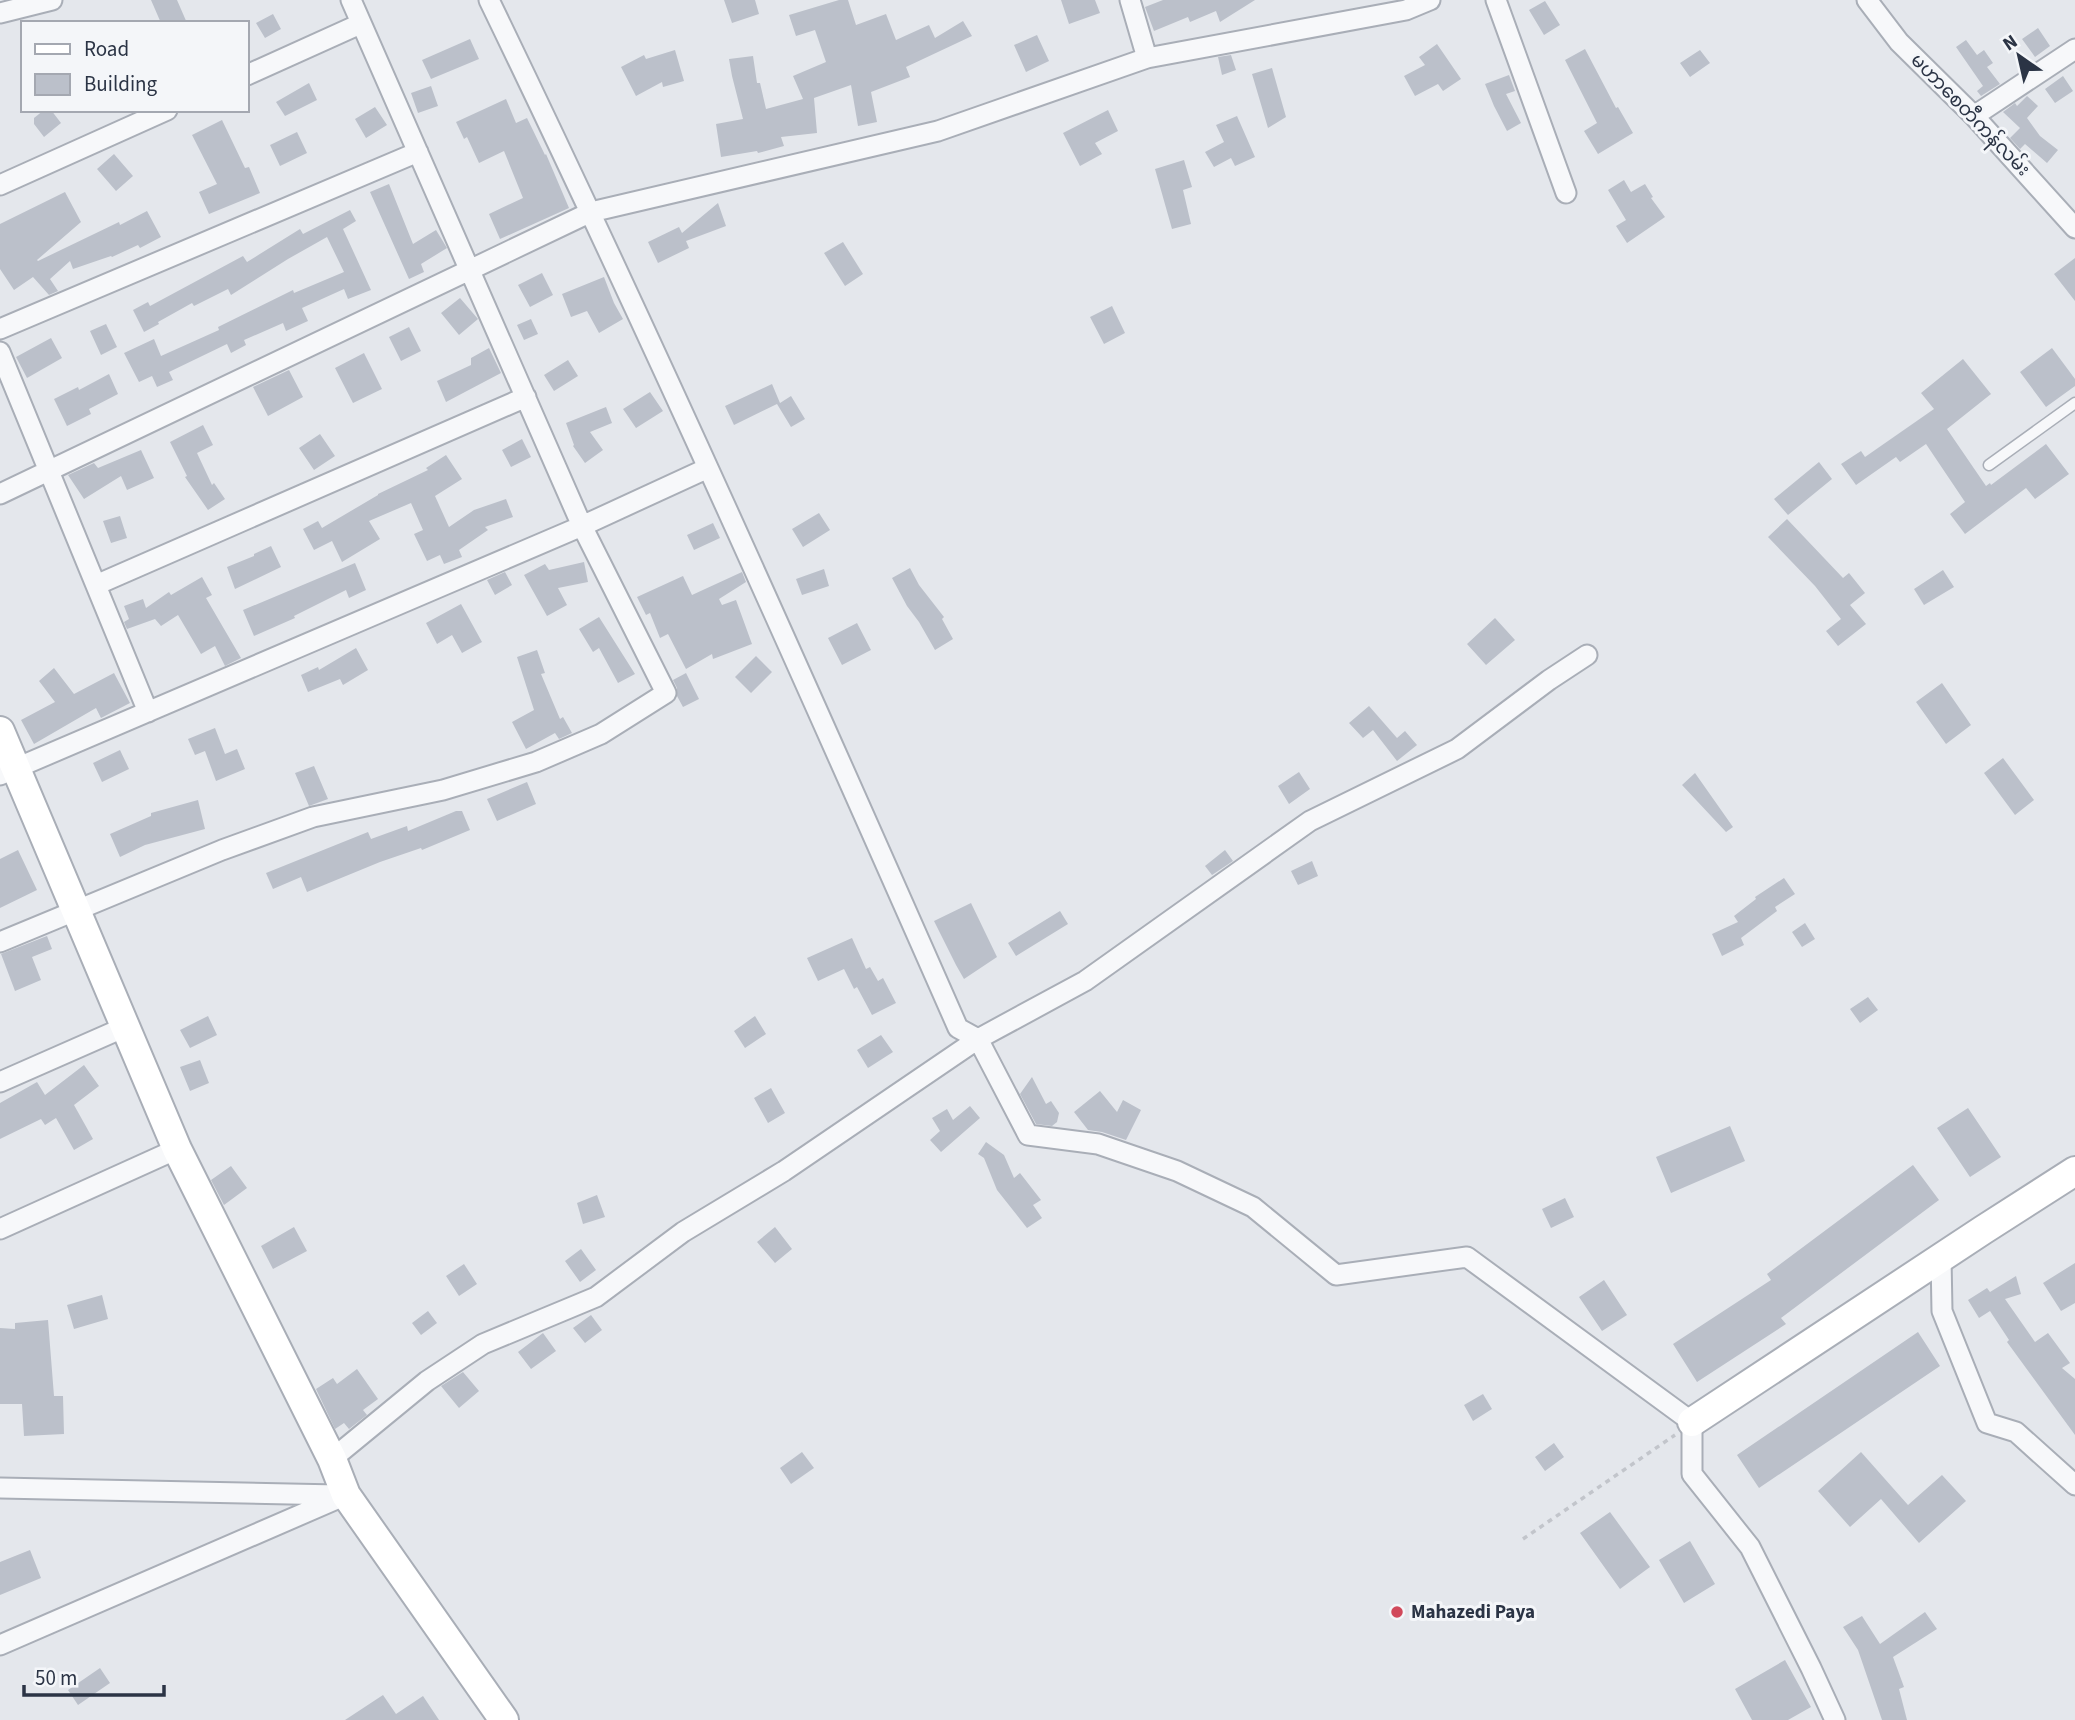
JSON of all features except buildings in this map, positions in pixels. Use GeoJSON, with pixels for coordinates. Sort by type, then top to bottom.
{"type":"FeatureCollection","features":[{"type":"Feature","properties":{"kind":"street"},"geometry":{"type":"LineString","coordinates":[[0,13],[52,0]]}},
{"type":"Feature","properties":{"kind":"street"},"geometry":{"type":"LineString","coordinates":[[0,942],[222,850],[313,817],[443,790],[536,762],[601,734],[666,693],[582,526],[351,0]]}},
{"type":"Feature","properties":{"kind":"street"},"geometry":{"type":"LineString","coordinates":[[489,0],[591,212],[708,468],[958,1028],[978,1039],[1028,1135],[1098,1144],[1177,1171],[1253,1208],[1336,1275],[1467,1256],[1692,1422]]}},
{"type":"Feature","properties":{"kind":"street"},"geometry":{"type":"LineString","coordinates":[[1130,0],[1147,58]]}},
{"type":"Feature","properties":{"kind":"street"},"geometry":{"type":"LineString","coordinates":[[0,494],[591,212],[938,131],[1147,58],[1406,10],[1430,0]]}},
{"type":"Feature","properties":{"kind":"street"},"geometry":{"type":"LineString","coordinates":[[1496,0],[1566,193]]}},
{"type":"Feature","properties":{"kind":"street","name":"မဟာစေတီကန်လမ်း"},"geometry":{"type":"LineString","coordinates":[[1867,0],[1899,42],[1975,117],[2075,228]]}},
{"type":"Feature","properties":{"kind":"street"},"geometry":{"type":"LineString","coordinates":[[248,75],[360,24]]}},
{"type":"Feature","properties":{"kind":"street"},"geometry":{"type":"LineString","coordinates":[[1975,117],[2075,49]]}},
{"type":"Feature","properties":{"kind":"street"},"geometry":{"type":"LineString","coordinates":[[0,185],[163,112]]}},
{"type":"Feature","properties":{"kind":"street"},"geometry":{"type":"LineString","coordinates":[[0,330],[418,152]]}},
{"type":"Feature","properties":{"kind":"street"},"geometry":{"type":"LineString","coordinates":[[0,352],[148,712]]}},
{"type":"Feature","properties":{"kind":"street"},"geometry":{"type":"LineString","coordinates":[[96,585],[526,397]]}},
{"type":"Feature","properties":{"kind":"street"},"geometry":{"type":"LineString","coordinates":[[8,772],[582,526],[708,468]]}},
{"type":"Feature","properties":{"kind":"street"},"geometry":{"type":"LineString","coordinates":[[332,1459],[438,1373],[483,1344],[596,1297],[683,1232],[783,1171],[978,1039],[1085,981],[1310,821],[1457,749],[1587,655]]}},
{"type":"Feature","properties":{"kind":"street"},"geometry":{"type":"LineString","coordinates":[[0,731],[8,772],[76,910],[177,1149],[332,1459],[346,1495],[497,1718]]}},
{"type":"Feature","properties":{"kind":"street"},"geometry":{"type":"LineString","coordinates":[[0,1082],[125,1027]]}},
{"type":"Feature","properties":{"kind":"street"},"geometry":{"type":"LineString","coordinates":[[0,1229],[177,1149]]}},
{"type":"Feature","properties":{"kind":"street"},"geometry":{"type":"LineString","coordinates":[[1692,1422],[2075,1171]]}},
{"type":"Feature","properties":{"kind":"street"},"geometry":{"type":"LineString","coordinates":[[1941,1257],[1942,1311],[1986,1423],[2016,1432],[2075,1485]]}},
{"type":"Feature","properties":{"kind":"street"},"geometry":{"type":"LineString","coordinates":[[1692,1422],[1692,1474],[1750,1547],[1835,1720]]}},
{"type":"Feature","properties":{"kind":"street"},"geometry":{"type":"LineString","coordinates":[[0,1488],[346,1495]]}},
{"type":"Feature","properties":{"kind":"street"},"geometry":{"type":"LineString","coordinates":[[0,1645],[346,1495]]}},
{"type":"Feature","properties":{"kind":"lane"},"geometry":{"type":"LineString","coordinates":[[1989,465],[2075,403]]}},
{"type":"Feature","properties":{"kind":"path"},"geometry":{"type":"LineString","coordinates":[[1524,1538],[1692,1422]]}},
{"type":"Feature","properties":{"kind":"place","name":"Mahazedi Paya"},"geometry":{"type":"Point","coordinates":[1397,1612]}}]}
